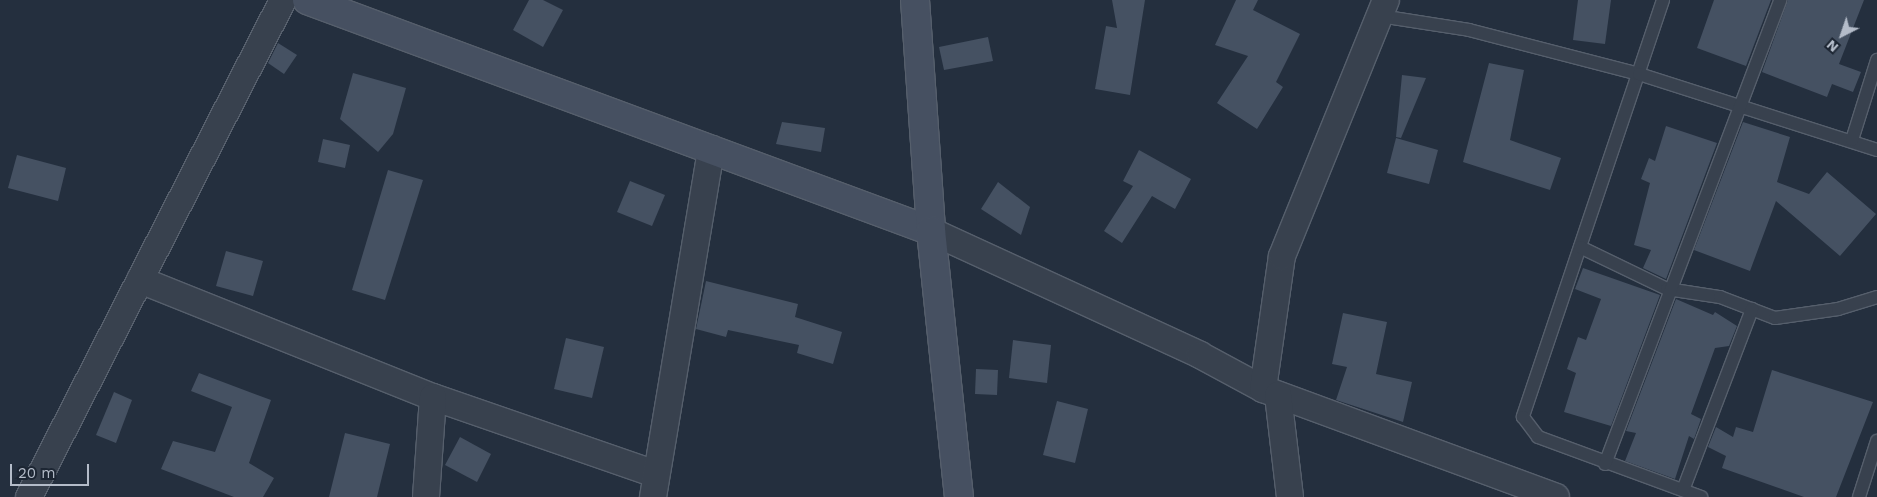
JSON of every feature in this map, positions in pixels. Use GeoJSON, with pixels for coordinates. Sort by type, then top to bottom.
{"type":"FeatureCollection","features":[{"type":"Feature","properties":{"kind":"street"},"geometry":{"type":"LineString","coordinates":[[30,497],[283,0]]}},
{"type":"Feature","properties":{"kind":"street"},"geometry":{"type":"LineString","coordinates":[[306,0],[930,231],[1200,355],[1270,392],[1556,497]]}},
{"type":"Feature","properties":{"kind":"street"},"geometry":{"type":"LineString","coordinates":[[915,0],[930,231],[959,497]]}},
{"type":"Feature","properties":{"kind":"street"},"geometry":{"type":"LineString","coordinates":[[1290,497],[1270,392],[1282,256],[1383,8]]}},
{"type":"Feature","properties":{"kind":"street"},"geometry":{"type":"LineString","coordinates":[[140,280],[654,485],[711,150]]}},
{"type":"Feature","properties":{"kind":"street"},"geometry":{"type":"LineString","coordinates":[[426,497],[433,397]]}},
{"type":"Feature","properties":{"kind":"lane"},"geometry":{"type":"LineString","coordinates":[[1663,0],[1523,418],[1538,437],[1604,464],[1701,497]]}},
{"type":"Feature","properties":{"kind":"lane"},"geometry":{"type":"LineString","coordinates":[[1604,464],[1667,289],[1780,0]]}},
{"type":"Feature","properties":{"kind":"lane"},"geometry":{"type":"LineString","coordinates":[[1383,8],[1740,102],[1877,150]]}},
{"type":"Feature","properties":{"kind":"lane"},"geometry":{"type":"LineString","coordinates":[[1852,140],[1877,60]]}},
{"type":"Feature","properties":{"kind":"lane"},"geometry":{"type":"LineString","coordinates":[[1580,247],[1667,289],[1720,297],[1775,318],[1838,309],[1877,297]]}},
{"type":"Feature","properties":{"kind":"lane"},"geometry":{"type":"LineString","coordinates":[[1683,490],[1752,310]]}},
{"type":"Feature","properties":{"kind":"lane"},"geometry":{"type":"LineString","coordinates":[[1859,497],[1877,441]]}},
{"type":"Feature","properties":{"kind":"building"},"geometry":{"type":"Polygon","coordinates":[[[529,0],[543,0],[563,10],[543,47],[513,30],[529,0]]]}},
{"type":"Feature","properties":{"kind":"building"},"geometry":{"type":"Polygon","coordinates":[[[1112,0],[1145,0],[1130,95],[1095,89],[1106,26],[1117,28],[1112,0]]]}},
{"type":"Feature","properties":{"kind":"building"},"geometry":{"type":"Polygon","coordinates":[[[1236,0],[1258,0],[1253,10],[1300,34],[1276,82],[1283,87],[1257,129],[1217,103],[1248,56],[1215,45],[1236,0]]]}},
{"type":"Feature","properties":{"kind":"building"},"geometry":{"type":"Polygon","coordinates":[[[1578,0],[1611,0],[1605,44],[1573,40],[1578,0]]]}},
{"type":"Feature","properties":{"kind":"building"},"geometry":{"type":"Polygon","coordinates":[[[1714,0],[1771,0],[1746,66],[1697,48],[1714,0]]]}},
{"type":"Feature","properties":{"kind":"building"},"geometry":{"type":"Polygon","coordinates":[[[1788,0],[1864,0],[1839,64],[1861,72],[1853,92],[1832,84],[1827,97],[1762,72],[1788,0]]]}},
{"type":"Feature","properties":{"kind":"building"},"geometry":{"type":"Polygon","coordinates":[[[988,37],[993,61],[944,70],[939,47],[988,37]]]}},
{"type":"Feature","properties":{"kind":"building"},"geometry":{"type":"Polygon","coordinates":[[[278,43],[297,55],[284,74],[268,63],[278,43]]]}},
{"type":"Feature","properties":{"kind":"building"},"geometry":{"type":"Polygon","coordinates":[[[1489,63],[1524,70],[1510,140],[1561,158],[1550,190],[1463,162],[1489,63]]]}},
{"type":"Feature","properties":{"kind":"building"},"geometry":{"type":"Polygon","coordinates":[[[353,73],[406,88],[393,134],[378,152],[340,119],[353,73]]]}},
{"type":"Feature","properties":{"kind":"building"},"geometry":{"type":"Polygon","coordinates":[[[1402,75],[1426,78],[1401,138],[1396,137],[1402,75]]]}},
{"type":"Feature","properties":{"kind":"building"},"geometry":{"type":"Polygon","coordinates":[[[782,122],[825,128],[821,152],[776,144],[782,122]]]}},
{"type":"Feature","properties":{"kind":"building"},"geometry":{"type":"Polygon","coordinates":[[[1743,122],[1790,137],[1777,182],[1809,194],[1827,172],[1876,214],[1840,256],[1776,201],[1750,271],[1694,250],[1743,122]]]}},
{"type":"Feature","properties":{"kind":"building"},"geometry":{"type":"Polygon","coordinates":[[[1666,126],[1717,143],[1666,279],[1643,268],[1651,250],[1634,245],[1650,183],[1641,179],[1649,158],[1655,161],[1666,126]]]}},
{"type":"Feature","properties":{"kind":"building"},"geometry":{"type":"Polygon","coordinates":[[[1396,138],[1438,150],[1429,184],[1387,173],[1396,138]]]}},
{"type":"Feature","properties":{"kind":"building"},"geometry":{"type":"Polygon","coordinates":[[[323,139],[350,145],[345,168],[318,162],[323,139]]]}},
{"type":"Feature","properties":{"kind":"building"},"geometry":{"type":"Polygon","coordinates":[[[1139,150],[1191,179],[1175,209],[1152,196],[1122,243],[1104,231],[1133,186],[1123,181],[1139,150]]]}},
{"type":"Feature","properties":{"kind":"building"},"geometry":{"type":"Polygon","coordinates":[[[17,155],[66,168],[58,201],[8,188],[17,155]]]}},
{"type":"Feature","properties":{"kind":"building"},"geometry":{"type":"Polygon","coordinates":[[[388,170],[423,180],[385,300],[352,290],[388,170]]]}},
{"type":"Feature","properties":{"kind":"building"},"geometry":{"type":"Polygon","coordinates":[[[630,181],[665,195],[652,226],[617,212],[630,181]]]}},
{"type":"Feature","properties":{"kind":"building"},"geometry":{"type":"Polygon","coordinates":[[[998,182],[1030,207],[1021,235],[981,209],[998,182]]]}},
{"type":"Feature","properties":{"kind":"building"},"geometry":{"type":"Polygon","coordinates":[[[226,251],[263,261],[253,296],[216,286],[226,251]]]}},
{"type":"Feature","properties":{"kind":"building"},"geometry":{"type":"Polygon","coordinates":[[[1583,268],[1660,295],[1611,426],[1564,412],[1576,373],[1567,369],[1578,337],[1586,340],[1601,299],[1575,289],[1583,268]]]}},
{"type":"Feature","properties":{"kind":"building"},"geometry":{"type":"Polygon","coordinates":[[[706,281],[798,304],[795,317],[842,332],[833,364],[797,353],[799,345],[728,330],[726,337],[696,329],[706,281]]]}},
{"type":"Feature","properties":{"kind":"building"},"geometry":{"type":"Polygon","coordinates":[[[1676,299],[1713,315],[1715,312],[1737,326],[1729,346],[1715,348],[1691,414],[1701,419],[1694,439],[1689,436],[1675,479],[1625,461],[1636,433],[1626,431],[1676,299]]]}},
{"type":"Feature","properties":{"kind":"building"},"geometry":{"type":"Polygon","coordinates":[[[1343,313],[1387,322],[1376,374],[1412,382],[1403,422],[1336,400],[1347,367],[1332,364],[1343,313]]]}},
{"type":"Feature","properties":{"kind":"building"},"geometry":{"type":"Polygon","coordinates":[[[566,338],[604,347],[592,398],[554,389],[566,338]]]}},
{"type":"Feature","properties":{"kind":"building"},"geometry":{"type":"Polygon","coordinates":[[[1013,340],[1051,345],[1047,383],[1009,378],[1013,340]]]}},
{"type":"Feature","properties":{"kind":"building"},"geometry":{"type":"Polygon","coordinates":[[[976,369],[998,370],[997,395],[975,394],[976,369]]]}},
{"type":"Feature","properties":{"kind":"building"},"geometry":{"type":"Polygon","coordinates":[[[1772,370],[1873,402],[1836,497],[1804,497],[1722,468],[1726,456],[1708,447],[1716,427],[1733,437],[1736,427],[1753,432],[1772,370]]]}},
{"type":"Feature","properties":{"kind":"building"},"geometry":{"type":"Polygon","coordinates":[[[199,373],[271,400],[249,463],[274,478],[263,497],[234,497],[161,469],[173,441],[215,452],[232,407],[191,391],[199,373]]]}},
{"type":"Feature","properties":{"kind":"building"},"geometry":{"type":"Polygon","coordinates":[[[114,392],[132,400],[116,443],[96,435],[114,392]]]}},
{"type":"Feature","properties":{"kind":"building"},"geometry":{"type":"Polygon","coordinates":[[[1057,401],[1088,409],[1075,463],[1043,455],[1057,401]]]}},
{"type":"Feature","properties":{"kind":"building"},"geometry":{"type":"Polygon","coordinates":[[[345,433],[390,444],[377,497],[329,497],[345,433]]]}},
{"type":"Feature","properties":{"kind":"building"},"geometry":{"type":"Polygon","coordinates":[[[460,437],[491,454],[477,482],[445,465],[460,437]]]}}]}
